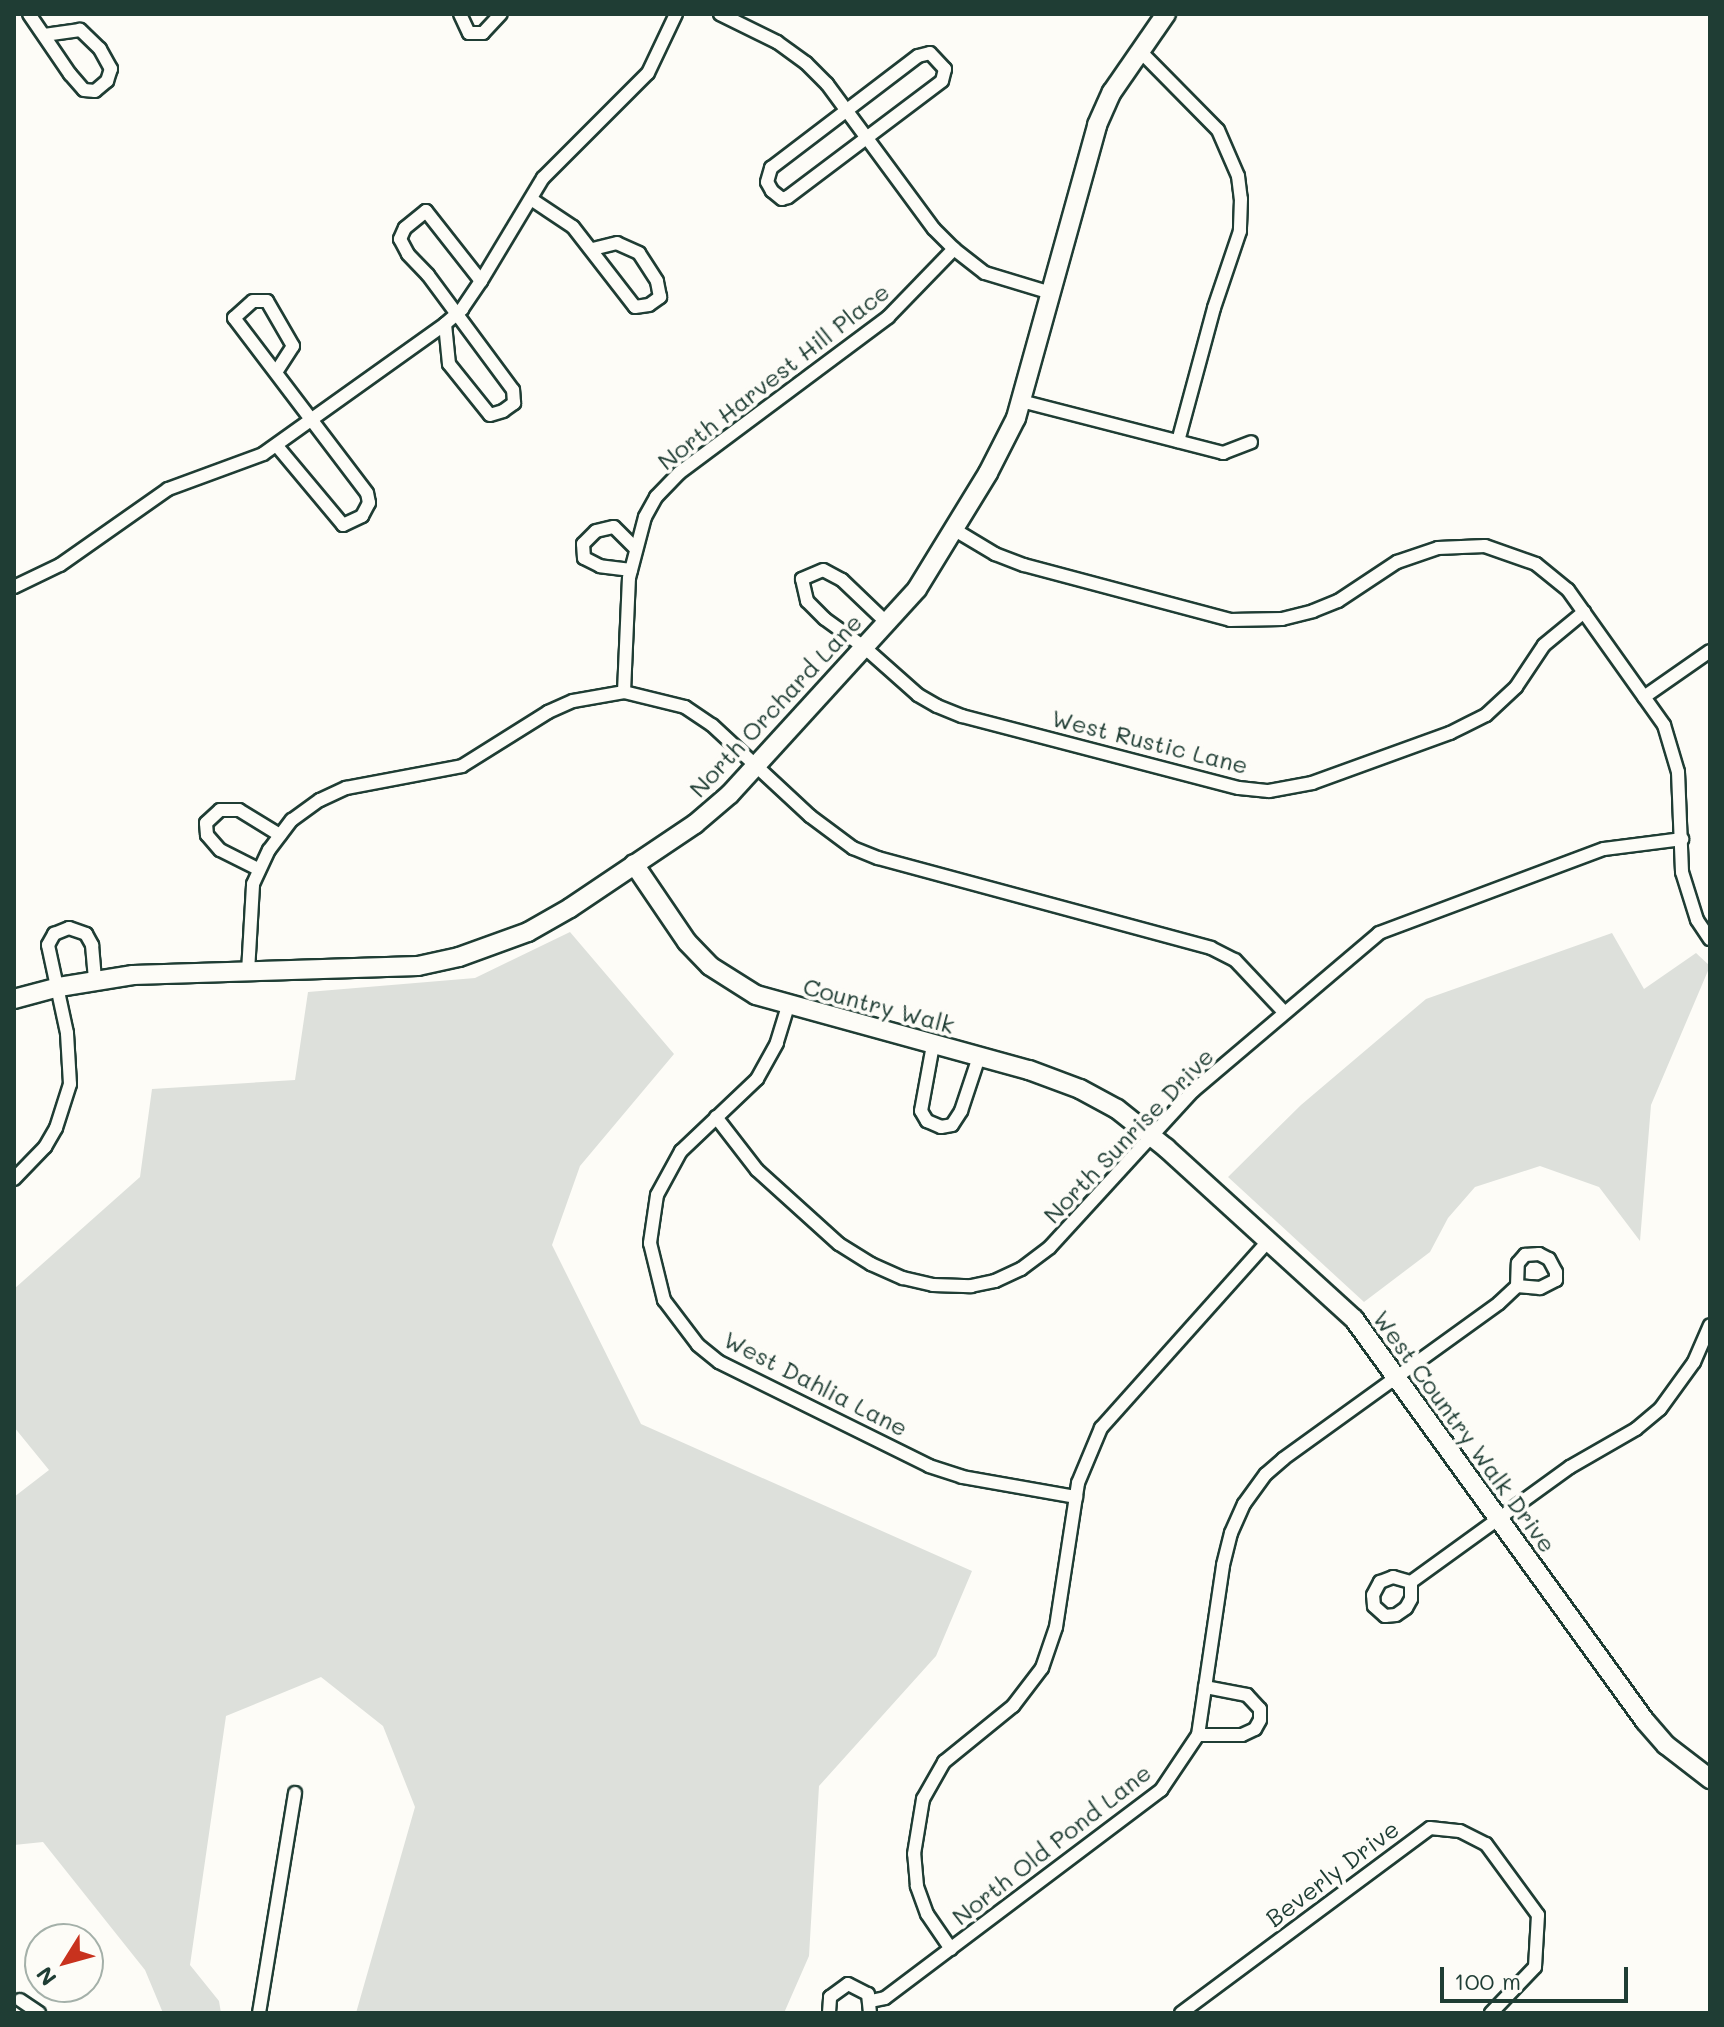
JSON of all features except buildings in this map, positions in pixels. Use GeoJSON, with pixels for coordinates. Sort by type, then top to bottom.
{"type":"FeatureCollection","features":[{"type":"Feature","properties":{"kind":"street"},"geometry":{"type":"LineString","coordinates":[[29,14],[70,74],[84,90],[95,91],[107,81],[111,69],[100,49],[80,30],[44,35]]}},
{"type":"Feature","properties":{"kind":"street"},"geometry":{"type":"LineString","coordinates":[[460,14],[469,33],[483,33],[501,14]]}},
{"type":"Feature","properties":{"kind":"street"},"geometry":{"type":"LineString","coordinates":[[14,587],[60,565],[168,489],[277,446],[450,320],[481,281],[543,178],[648,73],[676,14]]}},
{"type":"Feature","properties":{"kind":"street"},"geometry":{"type":"LineString","coordinates":[[720,14],[806,63],[847,110],[934,229],[954,249],[985,273],[1051,293]]}},
{"type":"Feature","properties":{"kind":"street"},"geometry":{"type":"LineString","coordinates":[[744,26],[752,14]]}},
{"type":"Feature","properties":{"kind":"street","name":"North Orchard Lane"},"geometry":{"type":"LineString","coordinates":[[14,999],[59,987],[133,975],[418,966],[459,957],[528,932],[695,824],[730,794],[917,589],[955,530],[988,473],[1021,401],[1097,125],[1112,92],[1166,14]]}},
{"type":"Feature","properties":{"kind":"street"},"geometry":{"type":"LineString","coordinates":[[1139,50],[1218,130],[1238,176],[1241,199],[1240,231],[1214,308],[1178,441]]}},
{"type":"Feature","properties":{"kind":"street"},"geometry":{"type":"LineString","coordinates":[[930,53],[945,69],[942,81],[788,197],[782,199],[772,191],[766,175],[771,168],[847,110],[918,56],[930,53]]}},
{"type":"Feature","properties":{"kind":"street"},"geometry":{"type":"LineString","coordinates":[[531,199],[560,215],[593,249],[635,307],[649,305],[660,297],[657,281],[639,253],[617,243],[593,249]]}},
{"type":"Feature","properties":{"kind":"street"},"geometry":{"type":"LineString","coordinates":[[450,320],[449,364],[477,401],[490,415],[514,403],[513,390],[450,320],[400,239],[415,217],[426,211],[481,281]]}},
{"type":"Feature","properties":{"kind":"street","name":"North Harvest Hill Place"},"geometry":{"type":"LineString","coordinates":[[624,692],[634,547],[650,507],[679,473],[888,317],[954,249]]}},
{"type":"Feature","properties":{"kind":"street"},"geometry":{"type":"LineString","coordinates":[[277,371],[293,346],[267,301],[253,301],[234,318],[367,493],[366,509],[353,523],[343,525],[277,446]]}},
{"type":"Feature","properties":{"kind":"street"},"geometry":{"type":"LineString","coordinates":[[1021,401],[1223,453],[1251,442]]}},
{"type":"Feature","properties":{"kind":"street"},"geometry":{"type":"LineString","coordinates":[[631,570],[600,566],[584,558],[583,544],[596,531],[614,527],[634,547]]}},
{"type":"Feature","properties":{"kind":"street"},"geometry":{"type":"LineString","coordinates":[[955,530],[995,554],[1024,565],[1230,620],[1282,619],[1313,611],[1338,601],[1397,562],[1419,552],[1464,546],[1498,550],[1536,564],[1568,590],[1664,725],[1674,749],[1682,872],[1689,899],[1710,939]]}},
{"type":"Feature","properties":{"kind":"street","name":"West Rustic Lane"},"geometry":{"type":"LineString","coordinates":[[886,622],[842,580],[823,570],[802,579],[807,601],[825,619],[864,647],[918,695],[962,716],[1239,788],[1269,791],[1312,783],[1450,733],[1486,715],[1516,687],[1544,645],[1584,612]]}},
{"type":"Feature","properties":{"kind":"street"},"geometry":{"type":"LineString","coordinates":[[1644,697],[1710,651]]}},
{"type":"Feature","properties":{"kind":"street"},"geometry":{"type":"LineString","coordinates":[[248,972],[249,907],[258,869],[292,820],[320,800],[346,788],[462,766],[548,712],[573,701],[624,692],[685,707],[712,725],[836,837],[853,848],[1211,948],[1235,960],[1284,1012]]}},
{"type":"Feature","properties":{"kind":"street"},"geometry":{"type":"LineString","coordinates":[[258,869],[220,850],[207,835],[206,823],[220,810],[239,810],[280,835]]}},
{"type":"Feature","properties":{"kind":"street","name":"North Sunrise Drive"},"geometry":{"type":"LineString","coordinates":[[716,1117],[757,1170],[839,1244],[903,1278],[933,1285],[971,1286],[1021,1269],[1068,1230],[1193,1091],[1363,944],[1400,923],[1604,849],[1682,839]]}},
{"type":"Feature","properties":{"kind":"street","name":"Country Walk"},"geometry":{"type":"LineString","coordinates":[[634,864],[687,942],[710,966],[756,995],[979,1057],[1080,1089],[1117,1109],[1152,1137]]}},
{"type":"Feature","properties":{"kind":"street"},"geometry":{"type":"LineString","coordinates":[[14,1179],[45,1147],[65,1108],[71,1062],[59,987],[48,945],[54,934],[69,928],[86,934],[92,945],[95,980]]}},
{"type":"Feature","properties":{"kind":"street","name":"West Dahlia Lane"},"geometry":{"type":"LineString","coordinates":[[788,1006],[777,1043],[757,1079],[681,1151],[657,1195],[651,1227],[655,1274],[664,1300],[698,1345],[719,1362],[929,1466],[962,1477],[1076,1497]]}},
{"type":"Feature","properties":{"kind":"street"},"geometry":{"type":"LineString","coordinates":[[933,1045],[921,1111],[927,1121],[941,1127],[952,1125],[961,1111],[979,1057]]}},
{"type":"Feature","properties":{"kind":"street","name":"West Country Walk Drive"},"geometry":{"type":"LineString","coordinates":[[1152,1137],[1354,1319],[1645,1721],[1666,1745],[1710,1779]]}},
{"type":"Feature","properties":{"kind":"street"},"geometry":{"type":"LineString","coordinates":[[951,1949],[927,1914],[917,1886],[914,1854],[923,1799],[944,1762],[1013,1706],[1042,1668],[1056,1627],[1076,1497],[1086,1459],[1101,1428],[1269,1240]]}},
{"type":"Feature","properties":{"kind":"street","name":"North Old Pond Lane"},"geometry":{"type":"LineString","coordinates":[[871,2007],[1161,1790],[1198,1735],[1223,1565],[1231,1533],[1244,1504],[1266,1474],[1283,1459],[1499,1303],[1517,1286]]}},
{"type":"Feature","properties":{"kind":"street"},"geometry":{"type":"LineString","coordinates":[[1411,1582],[1570,1467],[1636,1429],[1660,1409],[1694,1362],[1710,1325]]}},
{"type":"Feature","properties":{"kind":"street"},"geometry":{"type":"LineString","coordinates":[[1198,1735],[1242,1735],[1255,1729],[1260,1720],[1260,1709],[1247,1695],[1205,1687]]}},
{"type":"Feature","properties":{"kind":"street"},"geometry":{"type":"LineString","coordinates":[[259,2013],[295,1793]]}},
{"type":"Feature","properties":{"kind":"street","name":"Beverly Drive"},"geometry":{"type":"LineString","coordinates":[[1181,2013],[1430,1828],[1460,1831],[1486,1844],[1538,1915],[1535,1967],[1491,2013]]}},
{"type":"Feature","properties":{"kind":"street"},"geometry":{"type":"LineString","coordinates":[[829,2013],[830,1997],[841,1986],[862,1988],[871,2007]]}},
{"type":"Feature","properties":{"kind":"street"},"geometry":{"type":"LineString","coordinates":[[20,2000],[39,2013]]}},
{"type":"Feature","properties":{"kind":"shaded area"},"geometry":{"type":"Polygon","coordinates":[[[570,932],[674,1054],[580,1166],[552,1245],[641,1424],[972,1571],[936,1656],[819,1786],[809,1956],[784,2013],[356,2013],[415,1807],[383,1726],[321,1677],[226,1716],[190,1965],[219,2001],[221,2013],[163,2013],[145,1970],[43,1842],[14,1845],[14,1497],[49,1470],[14,1427],[14,1289],[140,1177],[152,1089],[295,1080],[308,992],[475,978],[570,932]]]}},
{"type":"Feature","properties":{"kind":"shaded area"},"geometry":{"type":"Polygon","coordinates":[[[1612,933],[1644,989],[1696,953],[1710,966],[1651,1105],[1640,1241],[1599,1187],[1540,1166],[1475,1187],[1448,1218],[1430,1252],[1364,1302],[1228,1177],[1301,1105],[1426,999],[1612,933]]]}}]}
